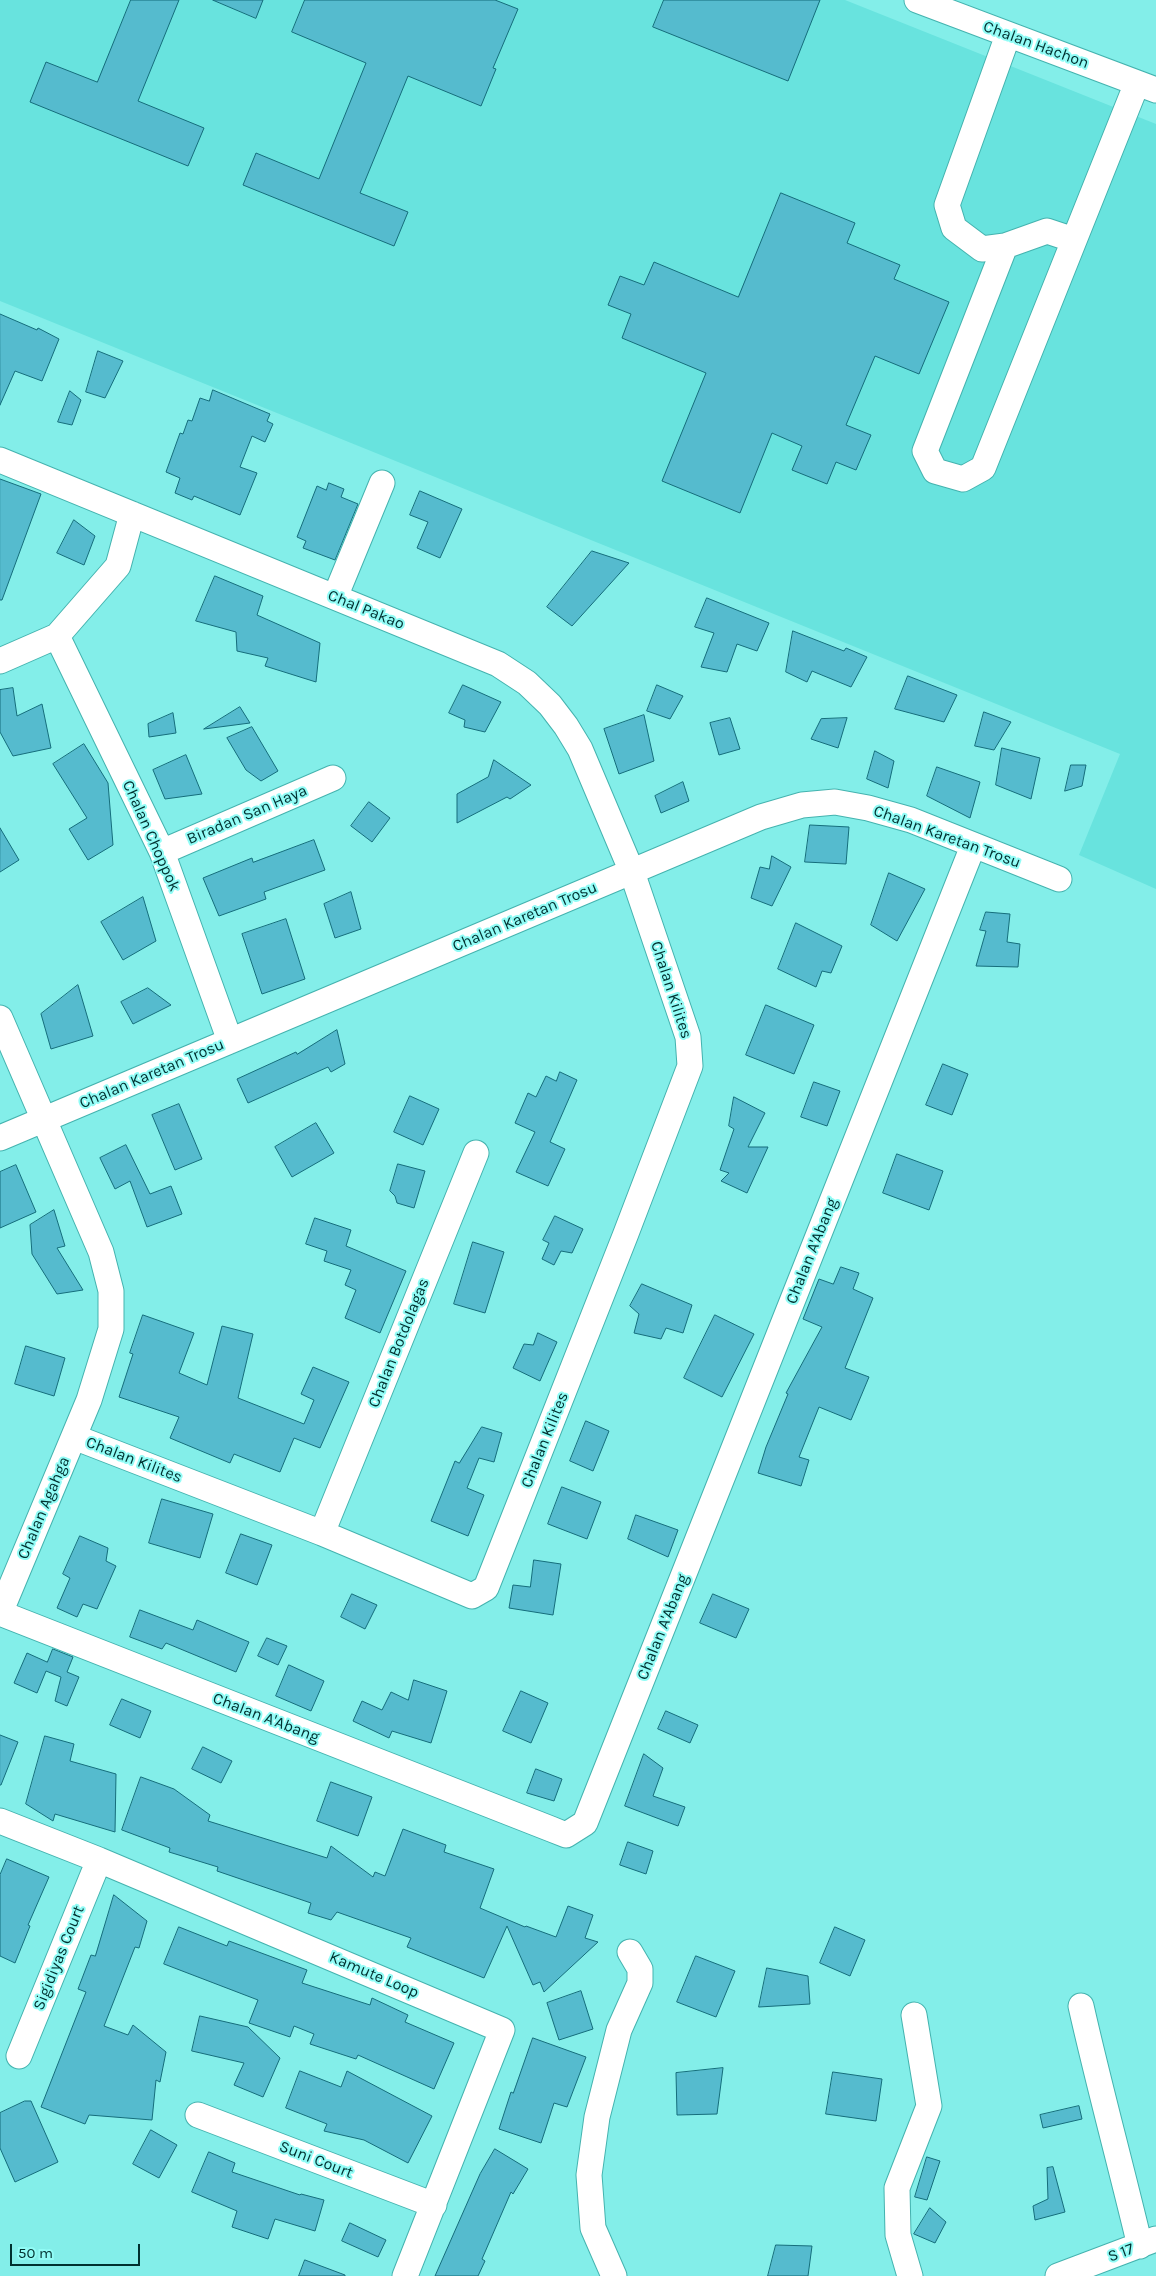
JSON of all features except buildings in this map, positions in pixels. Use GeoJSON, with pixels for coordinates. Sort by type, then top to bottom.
{"type":"FeatureCollection","features":[{"type":"Feature","properties":{"kind":"street","name":"Chalan Hachon"},"geometry":{"type":"LineString","coordinates":[[917,0],[1146,86]]}},
{"type":"Feature","properties":{"kind":"street"},"geometry":{"type":"LineString","coordinates":[[1008,35],[947,205],[954,228],[982,250],[1005,246],[1047,231],[1074,240]]}},
{"type":"Feature","properties":{"kind":"street"},"geometry":{"type":"LineString","coordinates":[[1005,246],[925,451],[935,471],[963,479],[983,468],[1074,240],[1146,86]]}},
{"type":"Feature","properties":{"kind":"street","name":"Chal Pakao"},"geometry":{"type":"LineString","coordinates":[[0,460],[498,664],[526,683],[550,705],[566,726],[580,749],[632,872]]}},
{"type":"Feature","properties":{"kind":"street"},"geometry":{"type":"LineString","coordinates":[[336,597],[382,483]]}},
{"type":"Feature","properties":{"kind":"street"},"geometry":{"type":"LineString","coordinates":[[0,661],[57,636],[118,566],[132,514]]}},
{"type":"Feature","properties":{"kind":"street","name":"Chalan Choppok"},"geometry":{"type":"LineString","coordinates":[[57,636],[162,852],[230,1041]]}},
{"type":"Feature","properties":{"kind":"street","name":"Biradan San Haya"},"geometry":{"type":"LineString","coordinates":[[162,852],[333,778]]}},
{"type":"Feature","properties":{"kind":"street","name":"Chalan Karetan Trosu"},"geometry":{"type":"LineString","coordinates":[[0,1138],[761,817],[802,805],[836,802],[868,808],[911,820],[1059,879]]}},
{"type":"Feature","properties":{"kind":"street","name":"Chalan A'Abang"},"geometry":{"type":"LineString","coordinates":[[0,1613],[566,1835],[586,1823],[973,846]]}},
{"type":"Feature","properties":{"kind":"street","name":"Chalan Kilites"},"geometry":{"type":"LineString","coordinates":[[74,1437],[322,1533],[472,1596],[486,1588],[690,1066],[688,1037],[632,872]]}},
{"type":"Feature","properties":{"kind":"street","name":"Chalan Agahga"},"geometry":{"type":"LineString","coordinates":[[0,1018],[101,1252],[111,1291],[111,1329],[90,1400],[0,1613]]}},
{"type":"Feature","properties":{"kind":"street","name":"Chalan Botdolagas"},"geometry":{"type":"LineString","coordinates":[[322,1533],[476,1153]]}},
{"type":"Feature","properties":{"kind":"street","name":"Kamute Loop"},"geometry":{"type":"LineString","coordinates":[[0,1821],[99,1860],[502,2030],[406,2276]]}},
{"type":"Feature","properties":{"kind":"street","name":"Sigidiyas Court"},"geometry":{"type":"LineString","coordinates":[[18,2056],[99,1860]]}},
{"type":"Feature","properties":{"kind":"street"},"geometry":{"type":"LineString","coordinates":[[614,2276],[593,2228],[589,2175],[597,2117],[620,2030],[640,1983],[640,1969],[630,1952]]}},
{"type":"Feature","properties":{"kind":"street"},"geometry":{"type":"LineString","coordinates":[[1081,2006],[1099,2087],[1148,2243]]}},
{"type":"Feature","properties":{"kind":"street"},"geometry":{"type":"LineString","coordinates":[[910,2276],[898,2235],[897,2188],[928,2106],[914,2015]]}},
{"type":"Feature","properties":{"kind":"street","name":"Suni Court"},"geometry":{"type":"LineString","coordinates":[[198,2114],[434,2205]]}},
{"type":"Feature","properties":{"kind":"street","name":"S 17"},"geometry":{"type":"LineString","coordinates":[[1058,2276],[1148,2243]]}},
{"type":"Feature","properties":{"kind":"shaded area"},"geometry":{"type":"Polygon","coordinates":[[[0,0],[845,0],[1156,124],[1156,889],[1079,855],[1120,754],[0,301],[0,0]]]}}]}
